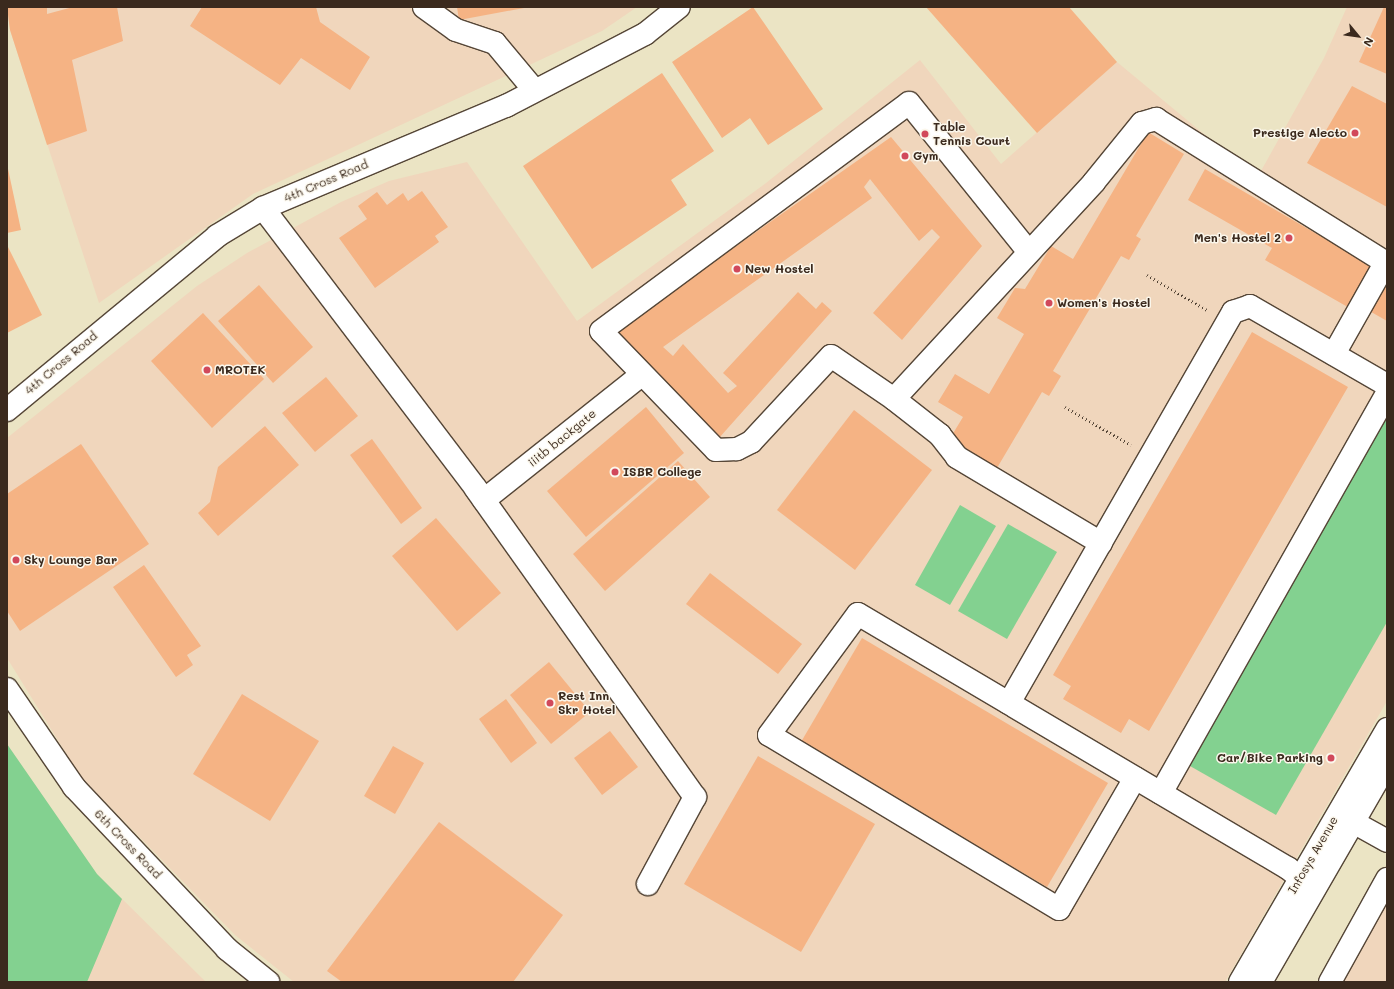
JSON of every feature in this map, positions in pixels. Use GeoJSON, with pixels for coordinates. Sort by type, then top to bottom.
{"type":"FeatureCollection","features":[{"type":"Feature","properties":{"kind":"street"},"geometry":{"type":"LineString","coordinates":[[424,7],[456,30],[495,42],[535,91]]}},
{"type":"Feature","properties":{"kind":"street","name":"4th Cross Road"},"geometry":{"type":"LineString","coordinates":[[7,410],[218,236],[263,208],[535,91],[645,34],[679,7]]}},
{"type":"Feature","properties":{"kind":"street"},"geometry":{"type":"LineString","coordinates":[[1027,250],[909,104],[600,331],[640,376],[716,450],[736,449],[751,442],[831,356],[894,398],[940,435],[957,457],[1100,543]]}},
{"type":"Feature","properties":{"kind":"street"},"geometry":{"type":"LineString","coordinates":[[894,398],[1027,250],[1094,182],[1142,123],[1156,119],[1383,261],[1383,267],[1334,354]]}},
{"type":"Feature","properties":{"kind":"street"},"geometry":{"type":"LineString","coordinates":[[263,208],[484,500],[695,797],[648,884]]}},
{"type":"Feature","properties":{"kind":"street"},"geometry":{"type":"LineString","coordinates":[[1010,703],[1100,543],[1234,312],[1250,306],[1387,385]]}},
{"type":"Feature","properties":{"kind":"street","name":"iiitb backgate"},"geometry":{"type":"LineString","coordinates":[[484,500],[640,376]]}},
{"type":"Feature","properties":{"kind":"street"},"geometry":{"type":"LineString","coordinates":[[1162,794],[1387,394]]}},
{"type":"Feature","properties":{"kind":"street"},"geometry":{"type":"LineString","coordinates":[[1135,778],[1059,909],[769,735],[858,614],[1010,703],[1162,794],[1300,878]]}},
{"type":"Feature","properties":{"kind":"street","name":"6th Cross Road"},"geometry":{"type":"LineString","coordinates":[[7,689],[74,787],[228,948],[268,982]]}},
{"type":"Feature","properties":{"kind":"street","name":"Infosys Avenue"},"geometry":{"type":"LineString","coordinates":[[1240,982],[1387,729]]}},
{"type":"Feature","properties":{"kind":"street","name":"Infosys Avenue"},"geometry":{"type":"LineString","coordinates":[[1261,982],[1387,764]]}},
{"type":"Feature","properties":{"kind":"street"},"geometry":{"type":"LineString","coordinates":[[1353,822],[1387,841]]}},
{"type":"Feature","properties":{"kind":"street"},"geometry":{"type":"LineString","coordinates":[[1330,982],[1387,879]]}},
{"type":"Feature","properties":{"kind":"path"},"geometry":{"type":"LineString","coordinates":[[1147,275],[1228,322]]}},
{"type":"Feature","properties":{"kind":"path"},"geometry":{"type":"LineString","coordinates":[[1065,407],[1151,456]]}},
{"type":"Feature","properties":{"kind":"shaded area"},"geometry":{"type":"Polygon","coordinates":[[[7,7],[637,7],[602,31],[253,194],[99,303],[10,30],[7,7]]]}},
{"type":"Feature","properties":{"kind":"shaded area"},"geometry":{"type":"Polygon","coordinates":[[[1347,7],[1387,7],[1387,701],[1225,982],[294,982],[235,935],[80,776],[7,658],[7,438],[197,286],[247,253],[341,202],[389,181],[467,162],[577,321],[766,183],[920,60],[1001,164],[1117,62],[1257,178],[1324,58],[1347,7]]]}},
{"type":"Feature","properties":{"kind":"shaded area"},"geometry":{"type":"Polygon","coordinates":[[[7,744],[97,874],[206,982],[7,982],[7,744]]]}},
{"type":"Feature","properties":{"kind":"shaded area"},"geometry":{"type":"Polygon","coordinates":[[[1387,864],[1387,982],[1319,982],[1387,864]]]}},
{"type":"Feature","properties":{"kind":"green space"},"geometry":{"type":"Polygon","coordinates":[[[1387,417],[1387,622],[1276,815],[1190,766],[1387,417]]]}},
{"type":"Feature","properties":{"kind":"green space"},"geometry":{"type":"Polygon","coordinates":[[[960,505],[996,526],[950,605],[915,585],[960,505]]]}},
{"type":"Feature","properties":{"kind":"green space"},"geometry":{"type":"Polygon","coordinates":[[[1008,524],[1057,552],[1007,639],[958,611],[1008,524]]]}},
{"type":"Feature","properties":{"kind":"green space"},"geometry":{"type":"Polygon","coordinates":[[[7,744],[97,874],[122,899],[87,982],[7,982],[7,744]]]}},
{"type":"Feature","properties":{"kind":"building"},"geometry":{"type":"Polygon","coordinates":[[[7,7],[47,7],[47,14],[73,7],[117,7],[123,41],[72,60],[87,131],[47,145],[10,30],[7,7]]]}},
{"type":"Feature","properties":{"kind":"building"},"geometry":{"type":"Polygon","coordinates":[[[202,7],[316,7],[320,22],[370,57],[350,90],[301,58],[280,85],[190,26],[202,7]]]}},
{"type":"Feature","properties":{"kind":"building"},"geometry":{"type":"Polygon","coordinates":[[[457,7],[524,7],[524,8],[459,20],[457,7]]]}},
{"type":"Feature","properties":{"kind":"building"},"geometry":{"type":"Polygon","coordinates":[[[753,7],[823,109],[768,145],[750,118],[722,138],[672,62],[753,7]]]}},
{"type":"Feature","properties":{"kind":"building"},"geometry":{"type":"Polygon","coordinates":[[[926,7],[1069,7],[1117,62],[1037,133],[926,7]]]}},
{"type":"Feature","properties":{"kind":"building"},"geometry":{"type":"Polygon","coordinates":[[[1384,7],[1387,7],[1387,74],[1359,62],[1384,7]]]}},
{"type":"Feature","properties":{"kind":"building"},"geometry":{"type":"Polygon","coordinates":[[[662,73],[714,151],[671,180],[687,205],[592,269],[523,166],[662,73]]]}},
{"type":"Feature","properties":{"kind":"building","name":"Prestige Alecto"},"geometry":{"type":"Polygon","coordinates":[[[1352,86],[1387,104],[1387,207],[1307,163],[1352,86]]]}},
{"type":"Feature","properties":{"kind":"building","name":"Women's Hostel"},"geometry":{"type":"Polygon","coordinates":[[[1148,132],[1184,154],[1136,236],[1141,239],[1129,260],[1121,256],[1053,371],[1061,376],[1049,396],[1042,392],[997,468],[949,440],[963,417],[938,402],[955,374],[989,394],[1024,334],[997,318],[1015,288],[1025,289],[1051,246],[1073,259],[1148,132]]]}},
{"type":"Feature","properties":{"kind":"building","name":"New Hostel"},"geometry":{"type":"Polygon","coordinates":[[[891,137],[982,246],[902,340],[873,313],[940,237],[932,229],[919,241],[870,179],[864,187],[872,198],[663,347],[673,356],[683,344],[728,393],[737,386],[723,373],[798,292],[816,309],[822,302],[832,311],[719,438],[614,332],[891,137]]]}},
{"type":"Feature","properties":{"kind":"building"},"geometry":{"type":"Polygon","coordinates":[[[7,164],[21,230],[7,233],[7,164]]]}},
{"type":"Feature","properties":{"kind":"building","name":"Men's Hostel 2"},"geometry":{"type":"Polygon","coordinates":[[[1205,169],[1377,269],[1353,310],[1265,260],[1272,248],[1188,200],[1205,169]]]}},
{"type":"Feature","properties":{"kind":"building"},"geometry":{"type":"Polygon","coordinates":[[[422,191],[448,227],[435,236],[439,242],[375,288],[339,238],[367,219],[358,206],[377,192],[387,205],[403,193],[408,201],[422,191]]]}},
{"type":"Feature","properties":{"kind":"building"},"geometry":{"type":"Polygon","coordinates":[[[7,245],[42,315],[7,333],[7,245]]]}},
{"type":"Feature","properties":{"kind":"building"},"geometry":{"type":"Polygon","coordinates":[[[1380,283],[1387,287],[1387,321],[1366,309],[1380,283]]]}},
{"type":"Feature","properties":{"kind":"building"},"geometry":{"type":"Polygon","coordinates":[[[259,285],[313,347],[273,383],[218,321],[259,285]]]}},
{"type":"Feature","properties":{"kind":"building","name":"MROTEK"},"geometry":{"type":"Polygon","coordinates":[[[203,313],[264,379],[212,428],[151,361],[203,313]]]}},
{"type":"Feature","properties":{"kind":"building"},"geometry":{"type":"Polygon","coordinates":[[[1252,332],[1348,387],[1149,731],[1129,719],[1121,733],[1063,699],[1071,686],[1053,675],[1252,332]]]}},
{"type":"Feature","properties":{"kind":"building"},"geometry":{"type":"Polygon","coordinates":[[[326,377],[358,416],[315,452],[282,413],[326,377]]]}},
{"type":"Feature","properties":{"kind":"building","name":"ISBR College"},"geometry":{"type":"Polygon","coordinates":[[[646,407],[684,453],[586,537],[547,491],[646,407]]]}},
{"type":"Feature","properties":{"kind":"building"},"geometry":{"type":"Polygon","coordinates":[[[854,410],[932,470],[855,570],[777,510],[854,410]]]}},
{"type":"Feature","properties":{"kind":"building"},"geometry":{"type":"Polygon","coordinates":[[[265,426],[299,465],[218,536],[198,513],[210,502],[218,467],[265,426]]]}},
{"type":"Feature","properties":{"kind":"building"},"geometry":{"type":"Polygon","coordinates":[[[372,439],[422,508],[401,524],[350,455],[372,439]]]}},
{"type":"Feature","properties":{"kind":"building"},"geometry":{"type":"Polygon","coordinates":[[[81,444],[149,544],[20,631],[7,611],[7,494],[81,444]]]}},
{"type":"Feature","properties":{"kind":"building"},"geometry":{"type":"Polygon","coordinates":[[[678,461],[710,497],[605,591],[573,554],[678,461]]]}},
{"type":"Feature","properties":{"kind":"building"},"geometry":{"type":"Polygon","coordinates":[[[436,518],[501,593],[457,631],[392,556],[436,518]]]}},
{"type":"Feature","properties":{"kind":"building"},"geometry":{"type":"Polygon","coordinates":[[[144,565],[201,646],[187,655],[193,665],[176,677],[113,587],[144,565]]]}},
{"type":"Feature","properties":{"kind":"building"},"geometry":{"type":"Polygon","coordinates":[[[710,573],[802,644],[778,674],[686,604],[710,573]]]}},
{"type":"Feature","properties":{"kind":"building"},"geometry":{"type":"Polygon","coordinates":[[[862,638],[1108,783],[1047,887],[801,742],[862,638]]]}},
{"type":"Feature","properties":{"kind":"building","name":"Rest Inn Skr Hotel"},"geometry":{"type":"Polygon","coordinates":[[[549,662],[590,712],[551,744],[510,695],[549,662]]]}},
{"type":"Feature","properties":{"kind":"building"},"geometry":{"type":"Polygon","coordinates":[[[242,694],[319,741],[270,821],[193,774],[242,694]]]}},
{"type":"Feature","properties":{"kind":"building"},"geometry":{"type":"Polygon","coordinates":[[[506,699],[537,743],[511,763],[479,719],[506,699]]]}},
{"type":"Feature","properties":{"kind":"building"},"geometry":{"type":"Polygon","coordinates":[[[610,731],[638,767],[602,795],[574,758],[610,731]]]}},
{"type":"Feature","properties":{"kind":"building"},"geometry":{"type":"Polygon","coordinates":[[[393,746],[424,763],[395,814],[364,796],[393,746]]]}},
{"type":"Feature","properties":{"kind":"building"},"geometry":{"type":"Polygon","coordinates":[[[758,756],[875,824],[801,952],[684,884],[758,756]]]}},
{"type":"Feature","properties":{"kind":"building"},"geometry":{"type":"Polygon","coordinates":[[[439,822],[563,915],[513,982],[342,982],[327,971],[439,822]]]}},
{"type":"Feature","properties":{"kind":"place","name":"Prestige Alecto"},"geometry":{"type":"Point","coordinates":[1355,133]}},
{"type":"Feature","properties":{"kind":"place","name":"Table Tennis Court"},"geometry":{"type":"Point","coordinates":[925,134]}},
{"type":"Feature","properties":{"kind":"place","name":"Gym"},"geometry":{"type":"Point","coordinates":[905,156]}},
{"type":"Feature","properties":{"kind":"place","name":"Men's Hostel 2"},"geometry":{"type":"Point","coordinates":[1289,238]}},
{"type":"Feature","properties":{"kind":"place","name":"New Hostel"},"geometry":{"type":"Point","coordinates":[737,269]}},
{"type":"Feature","properties":{"kind":"place","name":"Women's Hostel"},"geometry":{"type":"Point","coordinates":[1049,303]}},
{"type":"Feature","properties":{"kind":"place","name":"MROTEK"},"geometry":{"type":"Point","coordinates":[207,370]}},
{"type":"Feature","properties":{"kind":"place","name":"ISBR College"},"geometry":{"type":"Point","coordinates":[615,472]}},
{"type":"Feature","properties":{"kind":"place","name":"Sky Lounge Bar"},"geometry":{"type":"Point","coordinates":[16,560]}},
{"type":"Feature","properties":{"kind":"place","name":"Rest Inn Skr Hotel"},"geometry":{"type":"Point","coordinates":[550,703]}},
{"type":"Feature","properties":{"kind":"place","name":"Car/Bike Parking"},"geometry":{"type":"Point","coordinates":[1331,758]}}]}
